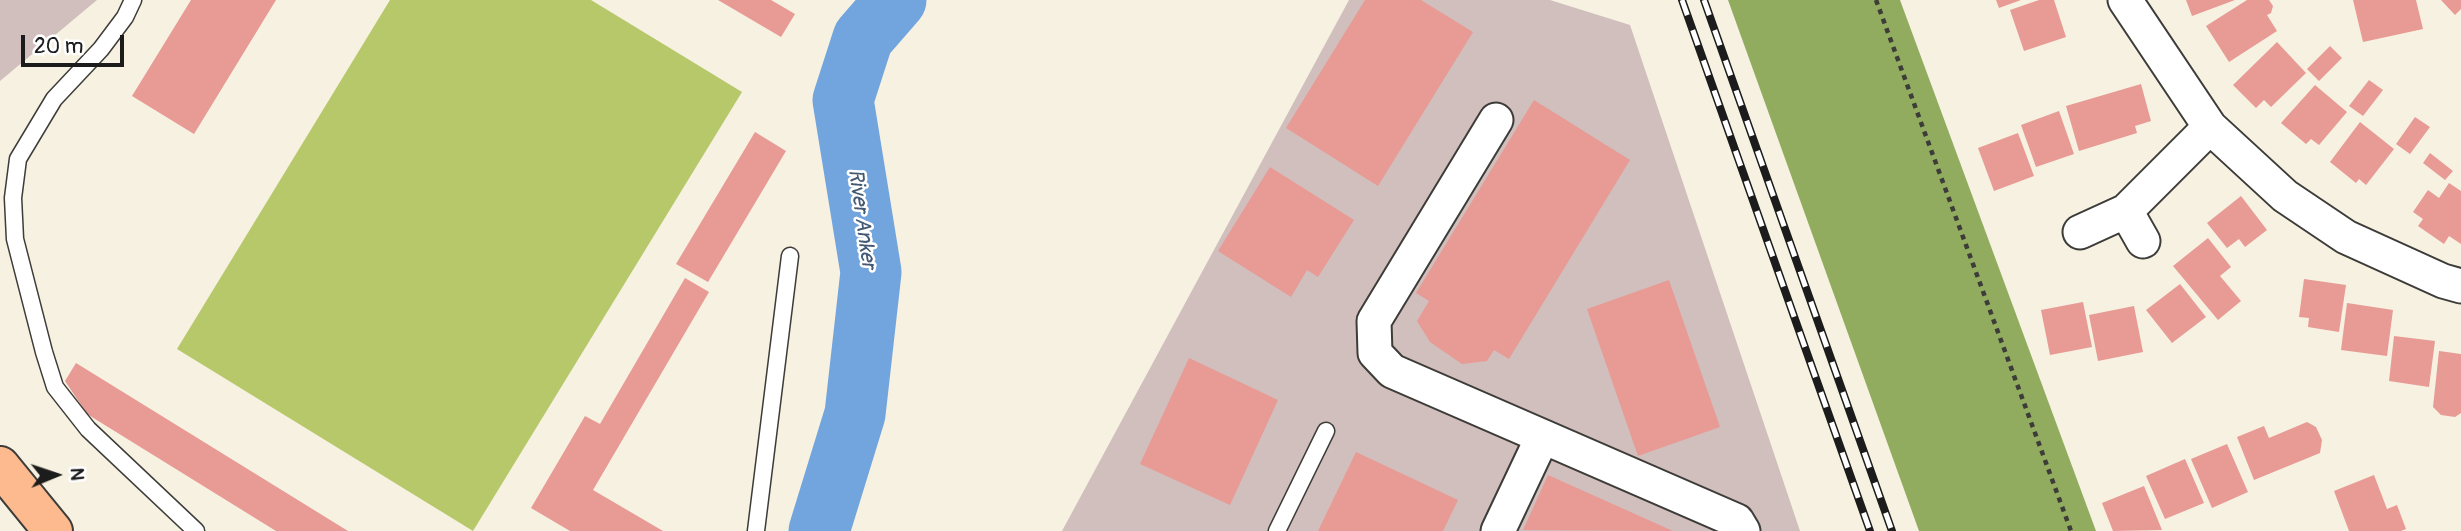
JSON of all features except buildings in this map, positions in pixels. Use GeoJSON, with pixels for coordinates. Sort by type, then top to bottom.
{"type":"FeatureCollection","features":[{"type":"Feature","properties":{"kind":"main road"},"geometry":{"type":"LineString","coordinates":[[0,466],[53,531]]}},
{"type":"Feature","properties":{"kind":"street"},"geometry":{"type":"LineString","coordinates":[[2126,0],[2210,127],[2285,196],[2346,237],[2443,281],[2461,286]]}},
{"type":"Feature","properties":{"kind":"street"},"geometry":{"type":"LineString","coordinates":[[1496,120],[1374,321],[1375,353],[1392,371],[1737,521],[1743,531]]}},
{"type":"Feature","properties":{"kind":"street"},"geometry":{"type":"LineString","coordinates":[[2080,232],[2126,211],[2210,127]]}},
{"type":"Feature","properties":{"kind":"street"},"geometry":{"type":"LineString","coordinates":[[2126,211],[2144,241]]}},
{"type":"Feature","properties":{"kind":"street"},"geometry":{"type":"LineString","coordinates":[[1498,531],[1542,438]]}},
{"type":"Feature","properties":{"kind":"lane"},"geometry":{"type":"LineString","coordinates":[[133,0],[125,17],[101,49],[54,99],[18,159],[13,198],[15,239],[55,387],[88,429],[196,531]]}},
{"type":"Feature","properties":{"kind":"lane"},"geometry":{"type":"LineString","coordinates":[[756,531],[790,256]]}},
{"type":"Feature","properties":{"kind":"lane"},"geometry":{"type":"LineString","coordinates":[[1277,531],[1326,432]]}},
{"type":"Feature","properties":{"kind":"path"},"geometry":{"type":"LineString","coordinates":[[1876,0],[2071,531]]}},
{"type":"Feature","properties":{"kind":"shaded area"},"geometry":{"type":"Polygon","coordinates":[[[0,0],[97,0],[0,81],[0,0]]]}},
{"type":"Feature","properties":{"kind":"shaded area"},"geometry":{"type":"Polygon","coordinates":[[[1349,0],[1550,0],[1630,25],[1800,531],[1062,531],[1349,0]]]}},
{"type":"Feature","properties":{"kind":"green space"},"geometry":{"type":"Polygon","coordinates":[[[390,0],[591,0],[742,92],[473,531],[177,349],[390,0]]]}},
{"type":"Feature","properties":{"kind":"green space"},"geometry":{"type":"Polygon","coordinates":[[[1728,0],[1900,0],[2096,531],[1919,531],[1728,0]]]}},
{"type":"Feature","properties":{"kind":"waterway","name":"River Anker"},"geometry":{"type":"LineString","coordinates":[[819,531],[855,414],[871,272],[843,100],[863,38],[896,0]]}},
{"type":"Feature","properties":{"kind":"railway"},"geometry":{"type":"LineString","coordinates":[[1682,0],[1870,531]]}},
{"type":"Feature","properties":{"kind":"railway"},"geometry":{"type":"LineString","coordinates":[[1704,0],[1892,531]]}}]}
